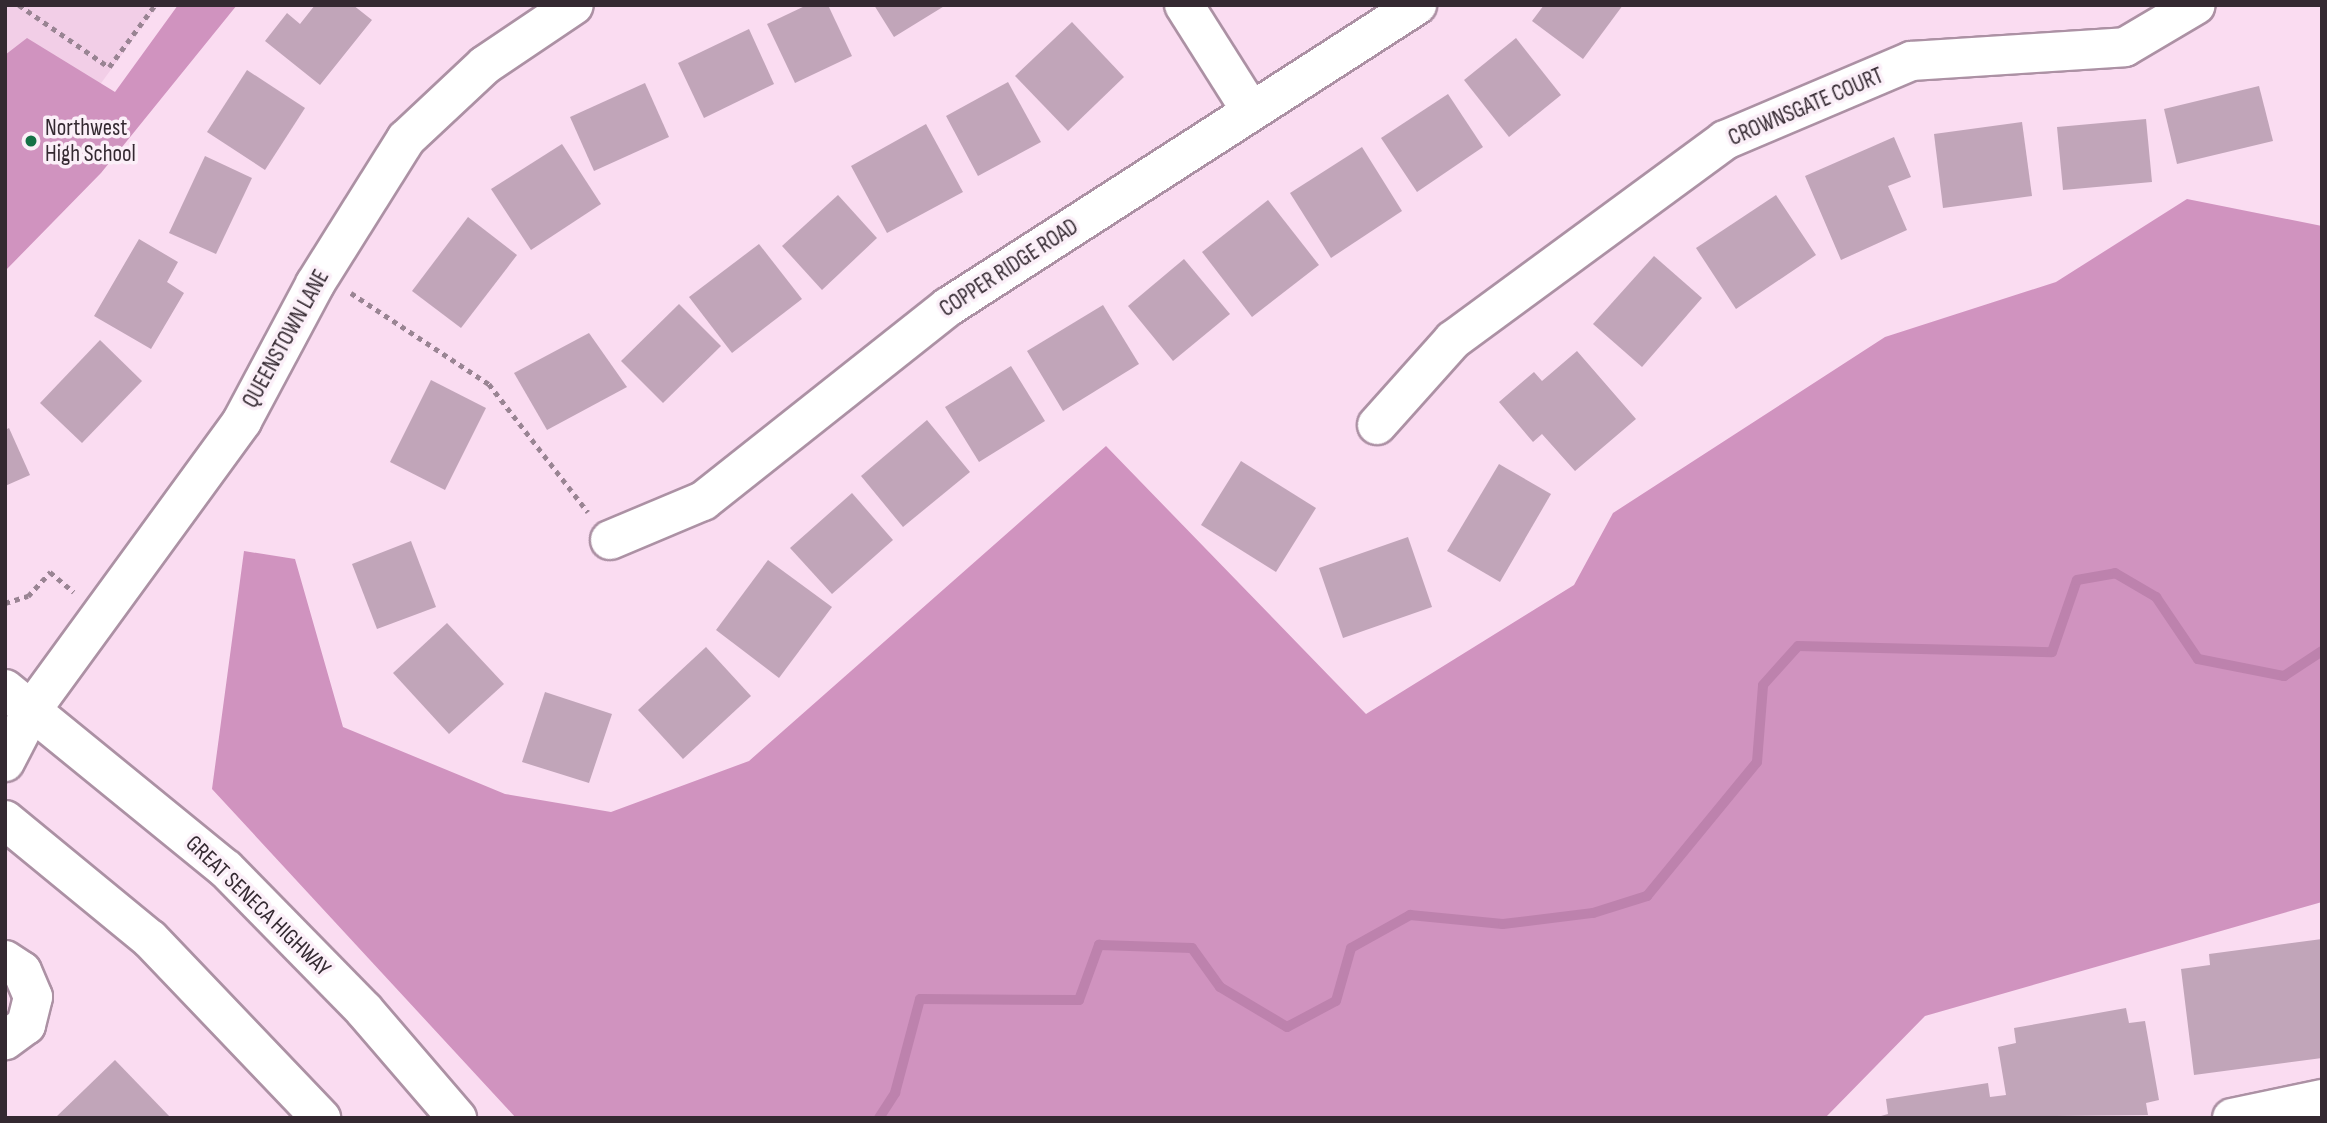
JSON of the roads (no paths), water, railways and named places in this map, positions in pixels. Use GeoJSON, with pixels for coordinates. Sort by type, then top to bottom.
{"type":"FeatureCollection","features":[{"type":"Feature","properties":{"kind":"street","name":"QUEENSTOWN LANE"},"geometry":{"type":"LineString","coordinates":[[5,762],[14,708],[102,615],[242,421],[321,274],[406,139],[485,65],[574,5]]}},
{"type":"Feature","properties":{"kind":"street"},"geometry":{"type":"LineString","coordinates":[[1184,5],[1249,108]]}},
{"type":"Feature","properties":{"kind":"street","name":"COPPER RIDGE ROAD"},"geometry":{"type":"LineString","coordinates":[[610,540],[703,500],[948,307],[1249,108],[1338,60],[1417,5]]}},
{"type":"Feature","properties":{"kind":"street","name":"CROWNSGATE COURT"},"geometry":{"type":"LineString","coordinates":[[1377,425],[1453,340],[1725,140],[1911,61],[2125,47],[2196,5]]}},
{"type":"Feature","properties":{"kind":"street","name":"GREAT SENECA HIGHWAY"},"geometry":{"type":"LineString","coordinates":[[14,708],[226,869],[364,1010],[457,1118]]}},
{"type":"Feature","properties":{"kind":"street"},"geometry":{"type":"LineString","coordinates":[[5,820],[150,939],[321,1118]]}},
{"type":"Feature","properties":{"kind":"street"},"geometry":{"type":"LineString","coordinates":[[5,960],[22,971],[33,997],[26,1025],[5,1040]]}},
{"type":"Feature","properties":{"kind":"street"},"geometry":{"type":"LineString","coordinates":[[2232,1118],[2322,1099]]}},
{"type":"Feature","properties":{"kind":"waterway"},"geometry":{"type":"LineString","coordinates":[[879,1118],[895,1093],[920,999],[1079,1000],[1099,945],[1192,948],[1220,987],[1287,1027],[1336,1001],[1351,948],[1410,915],[1503,924],[1593,913],[1647,896],[1757,762],[1763,685],[1798,646],[2052,652],[2077,580],[2115,573],[2156,597],[2198,659],[2284,676],[2322,651]]}},
{"type":"Feature","properties":{"kind":"place","name":"Northwest High School"},"geometry":{"type":"Point","coordinates":[31,141]}}]}
